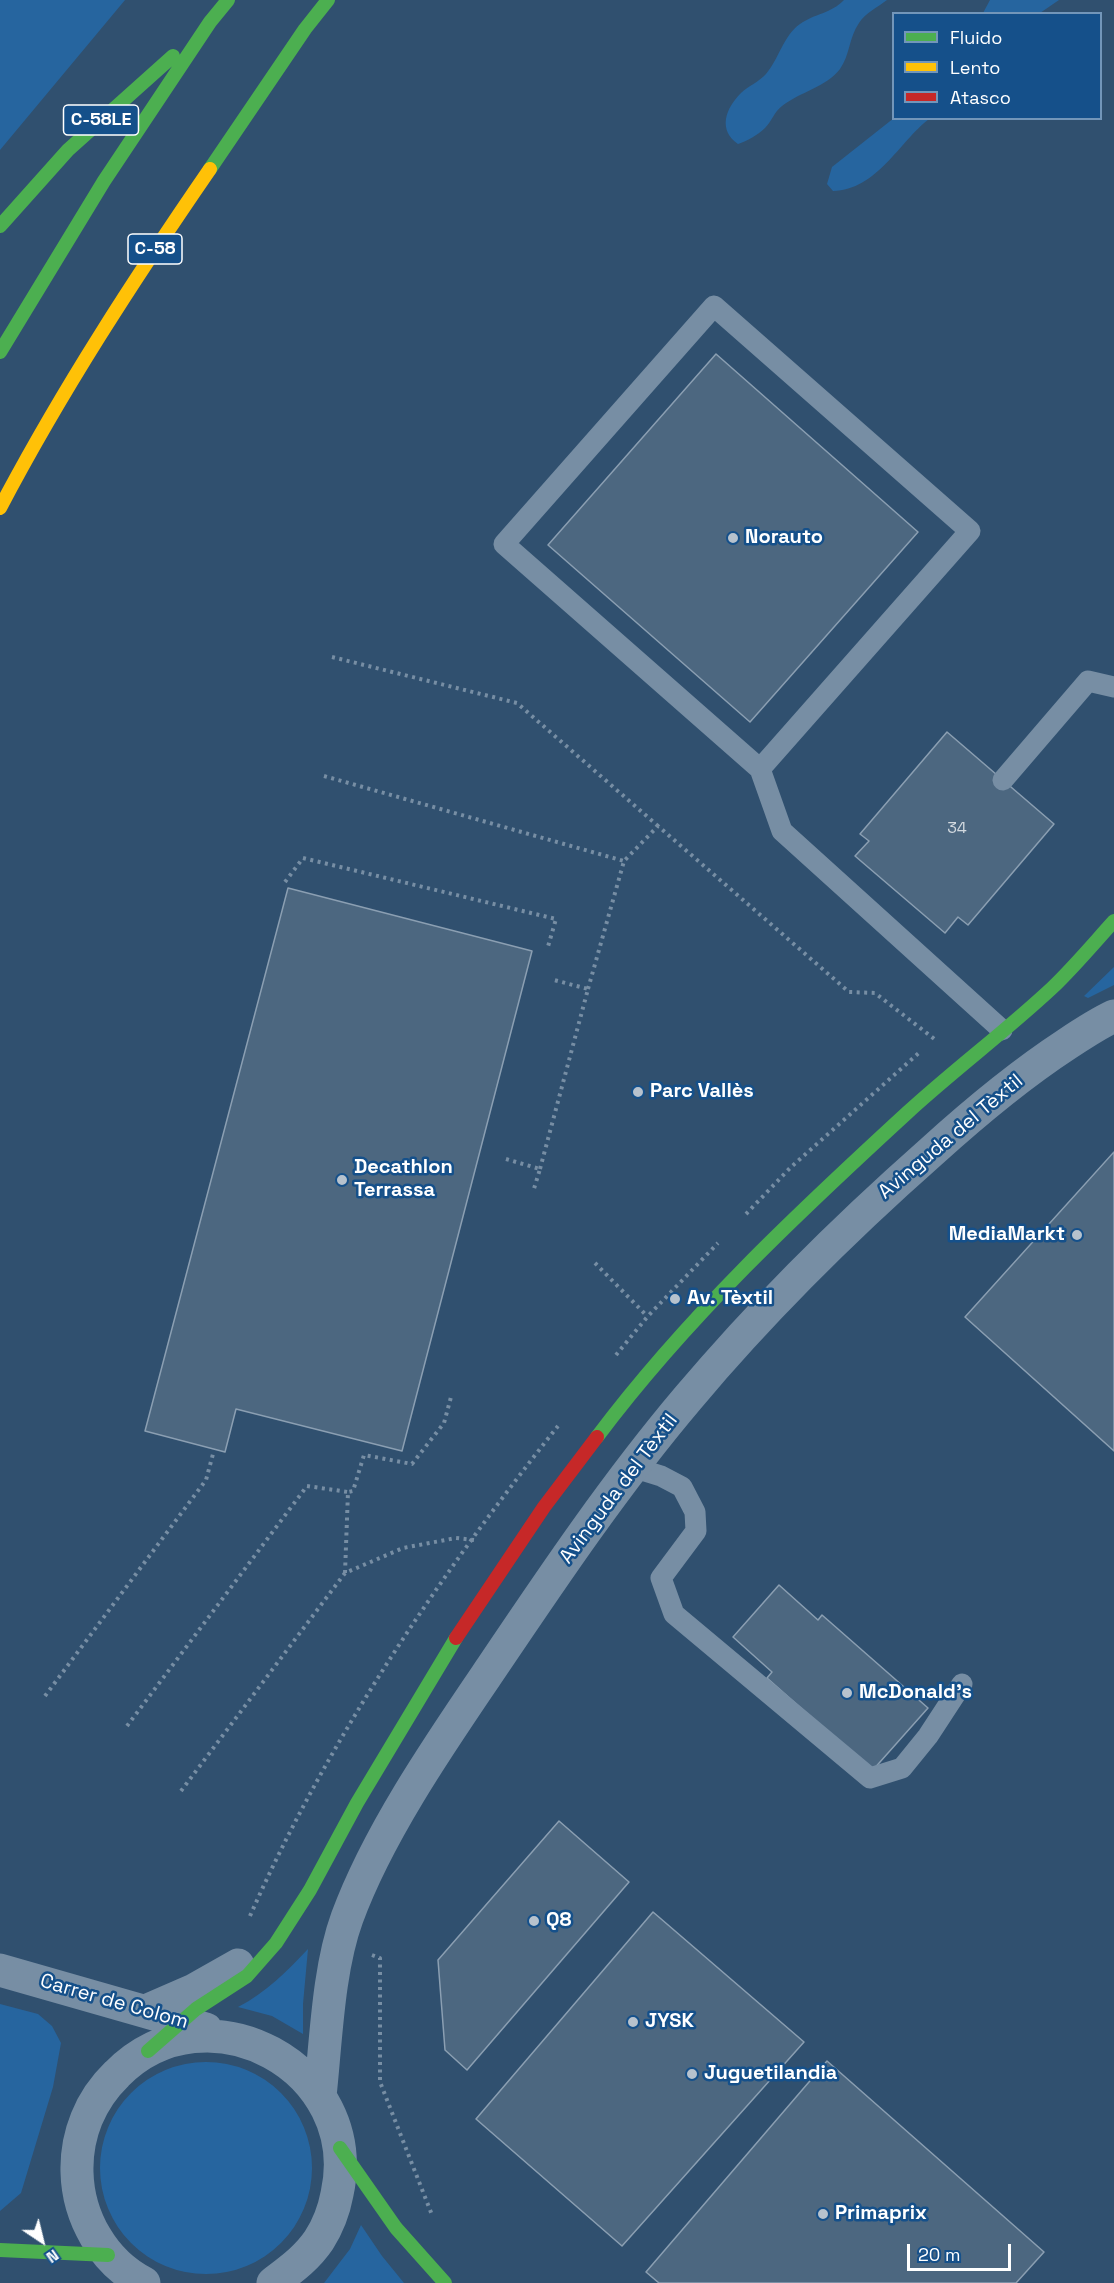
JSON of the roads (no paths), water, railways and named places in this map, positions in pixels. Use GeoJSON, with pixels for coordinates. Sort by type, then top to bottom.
{"type":"FeatureCollection","features":[{"type":"Feature","properties":{"kind":"main road"},"geometry":{"type":"LineString","coordinates":[[0,352],[104,181],[210,22],[228,0]]}},
{"type":"Feature","properties":{"kind":"main road","name":"C-58"},"geometry":{"type":"LineString","coordinates":[[0,508],[22,466],[139,272],[305,29],[328,0]]}},
{"type":"Feature","properties":{"kind":"main road","name":"C-58LE"},"geometry":{"type":"LineString","coordinates":[[0,226],[68,150],[210,22]]}},
{"type":"Feature","properties":{"kind":"main road"},"geometry":{"type":"LineString","coordinates":[[148,2050],[196,2009],[247,1976],[276,1943],[310,1890],[357,1803],[440,1662],[543,1507],[620,1406],[766,1246],[908,1112],[1053,987],[1114,921]]}},
{"type":"Feature","properties":{"kind":"main road"},"geometry":{"type":"LineString","coordinates":[[340,2148],[396,2228],[445,2283]]}},
{"type":"Feature","properties":{"kind":"main road"},"geometry":{"type":"LineString","coordinates":[[0,2250],[108,2255]]}},
{"type":"Feature","properties":{"kind":"street","name":"Avinguda del Tèxtil"},"geometry":{"type":"LineString","coordinates":[[320,2096],[335,1964],[340,1939],[354,1902],[407,1800],[475,1692],[581,1535],[688,1398],[748,1330],[880,1197],[968,1118],[1015,1081],[1044,1059],[1114,1016]]}},
{"type":"Feature","properties":{"kind":"street"},"geometry":{"type":"LineString","coordinates":[[146,2011],[192,1991],[247,1959],[264,1956]]}},
{"type":"Feature","properties":{"kind":"street","name":"Carrer de Colom"},"geometry":{"type":"LineString","coordinates":[[0,1970],[183,2020],[228,2037]]}},
{"type":"Feature","properties":{"kind":"street"},"geometry":{"type":"LineString","coordinates":[[144,2283],[108,2255],[93,2233],[83,2209],[77,2183],[76,2156],[82,2130],[92,2106],[107,2084],[126,2065],[148,2050],[174,2040],[201,2035],[228,2037],[264,2047],[296,2068],[320,2096],[332,2118],[340,2148],[340,2180],[333,2211],[319,2240],[298,2264],[273,2283]]}},
{"type":"Feature","properties":{"kind":"lane"},"geometry":{"type":"LineString","coordinates":[[760,769],[970,531],[714,306],[504,544],[760,769],[782,831],[1002,1030]]}},
{"type":"Feature","properties":{"kind":"lane"},"geometry":{"type":"LineString","coordinates":[[1003,780],[1088,681],[1114,687]]}},
{"type":"Feature","properties":{"kind":"lane"},"geometry":{"type":"LineString","coordinates":[[632,1467],[661,1476],[682,1487],[695,1512],[696,1531],[661,1578],[674,1614],[870,1778],[902,1768],[928,1736],[962,1684]]}},
{"type":"Feature","properties":{"kind":"place","name":"Norauto"},"geometry":{"type":"Point","coordinates":[733,538]}},
{"type":"Feature","properties":{"kind":"place","name":"Parc Vallès"},"geometry":{"type":"Point","coordinates":[638,1092]}},
{"type":"Feature","properties":{"kind":"place","name":"Decathlon Terrassa"},"geometry":{"type":"Point","coordinates":[342,1180]}},
{"type":"Feature","properties":{"kind":"place","name":"MediaMarkt"},"geometry":{"type":"Point","coordinates":[1077,1235]}},
{"type":"Feature","properties":{"kind":"place","name":"Av. Tèxtil"},"geometry":{"type":"Point","coordinates":[675,1299]}},
{"type":"Feature","properties":{"kind":"place","name":"McDonald's"},"geometry":{"type":"Point","coordinates":[847,1693]}},
{"type":"Feature","properties":{"kind":"place","name":"Q8"},"geometry":{"type":"Point","coordinates":[534,1921]}},
{"type":"Feature","properties":{"kind":"place","name":"JYSK"},"geometry":{"type":"Point","coordinates":[633,2022]}},
{"type":"Feature","properties":{"kind":"place","name":"Juguetilandia"},"geometry":{"type":"Point","coordinates":[692,2074]}},
{"type":"Feature","properties":{"kind":"place","name":"Primaprix"},"geometry":{"type":"Point","coordinates":[823,2214]}}]}
